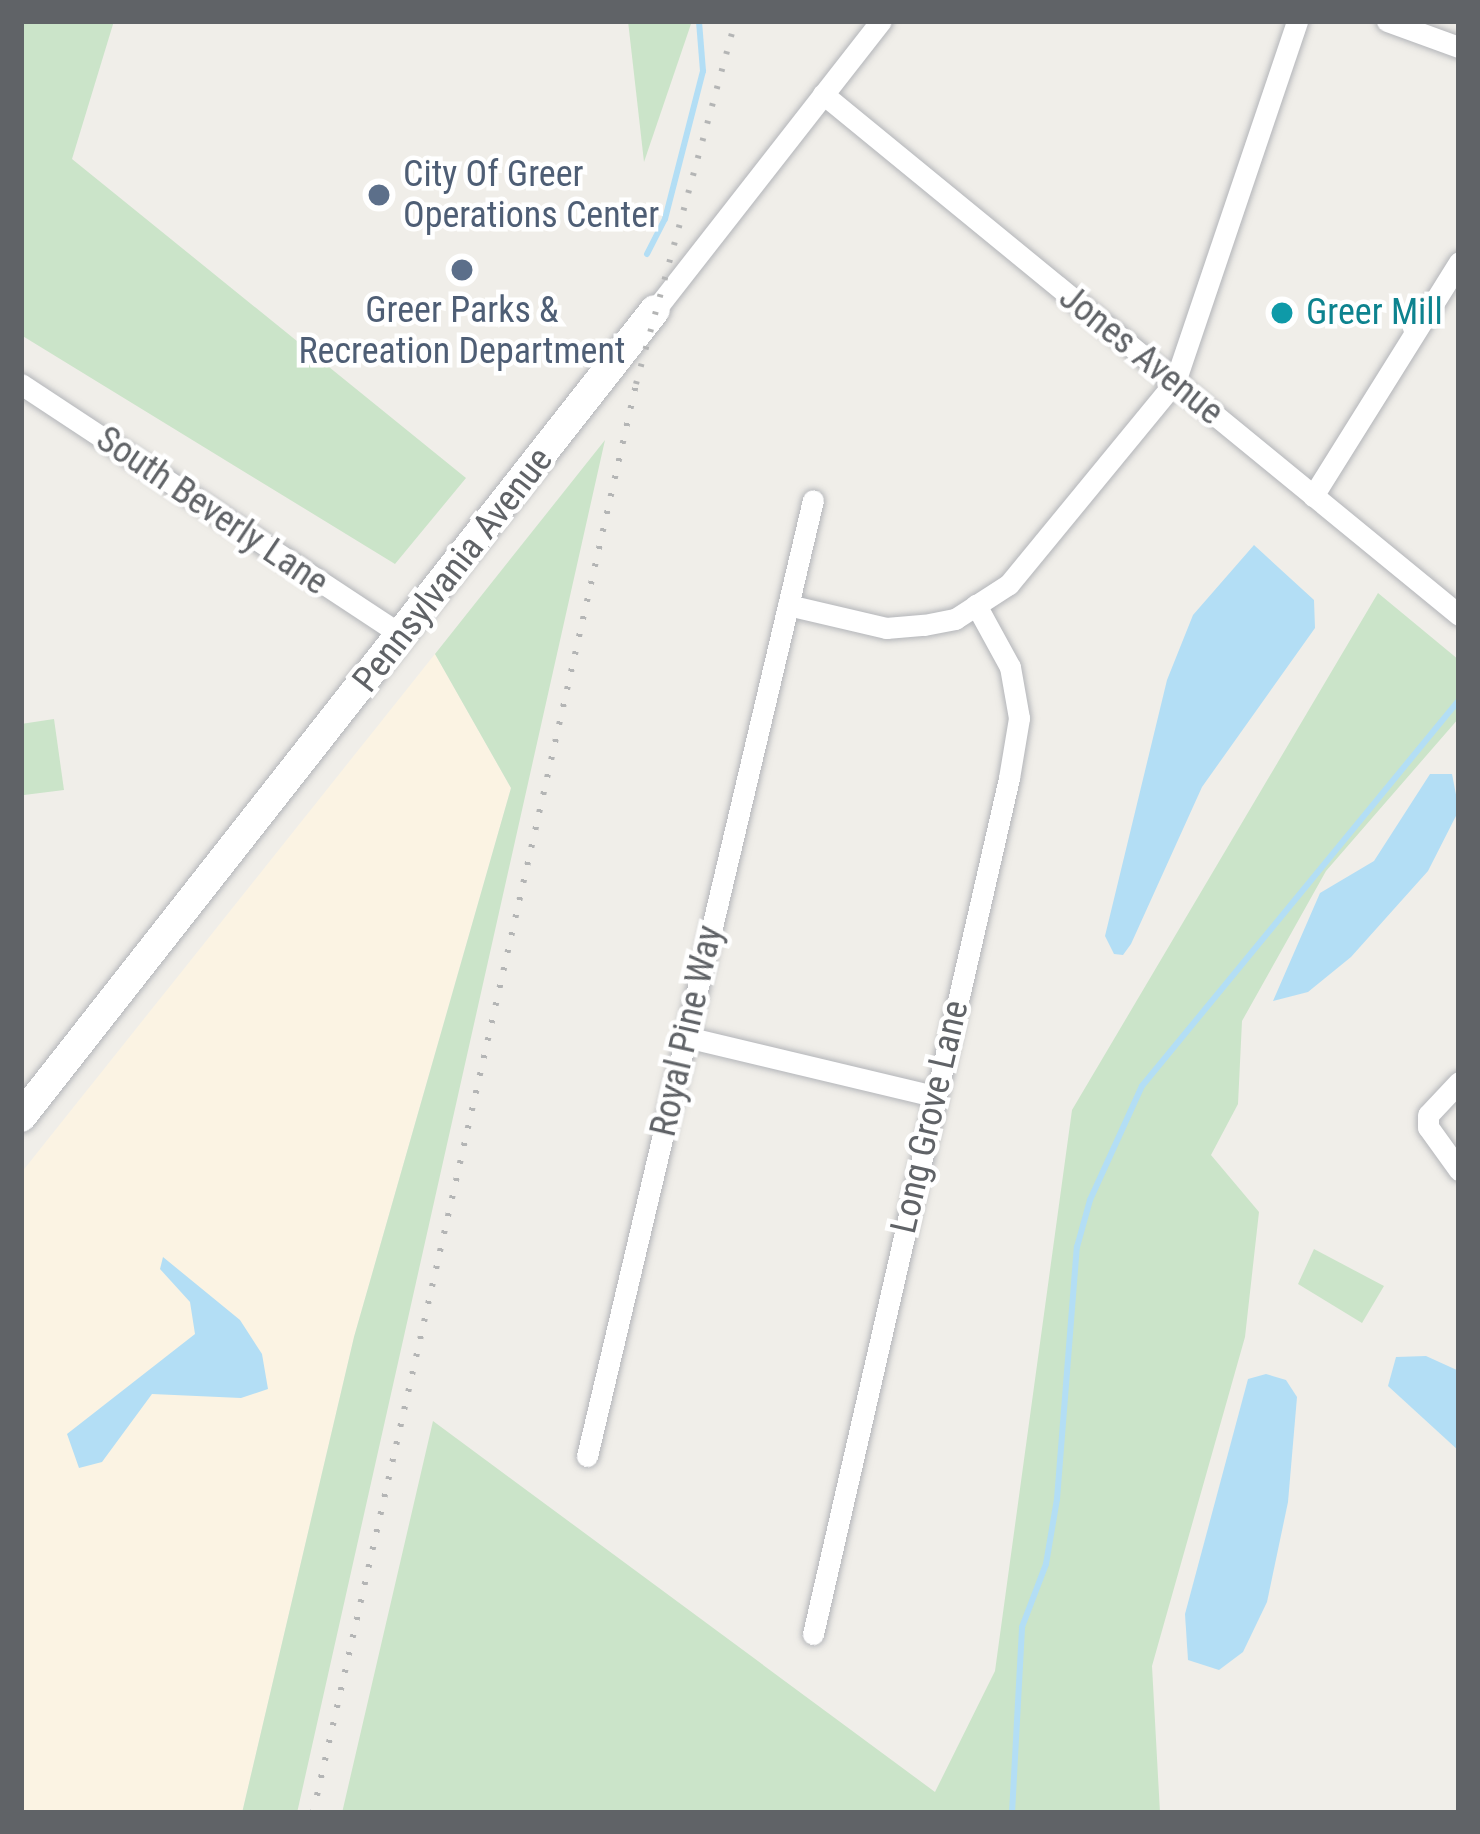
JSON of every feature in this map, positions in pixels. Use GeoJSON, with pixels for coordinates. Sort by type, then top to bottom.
{"type":"FeatureCollection","features":[{"type":"Feature","properties":{"kind":"street","name":"Pennsylvania Avenue"},"geometry":{"type":"LineString","coordinates":[[21,1117],[403,636],[880,21]]}},
{"type":"Feature","properties":{"kind":"street"},"geometry":{"type":"LineString","coordinates":[[788,605],[886,628],[955,620],[1009,584],[1175,382],[1297,21]]}},
{"type":"Feature","properties":{"kind":"street"},"geometry":{"type":"LineString","coordinates":[[1387,21],[1459,47]]}},
{"type":"Feature","properties":{"kind":"street","name":"Jones Avenue"},"geometry":{"type":"LineString","coordinates":[[823,94],[1459,615]]}},
{"type":"Feature","properties":{"kind":"street"},"geometry":{"type":"LineString","coordinates":[[1313,496],[1459,262]]}},
{"type":"Feature","properties":{"kind":"street","name":"South Beverly Lane"},"geometry":{"type":"LineString","coordinates":[[21,384],[403,636]]}},
{"type":"Feature","properties":{"kind":"street","name":"Royal Pine Way"},"geometry":{"type":"LineString","coordinates":[[587,1456],[813,500]]}},
{"type":"Feature","properties":{"kind":"street","name":"Long Grove Lane"},"geometry":{"type":"LineString","coordinates":[[813,1634],[1019,718],[1010,668],[976,605]]}},
{"type":"Feature","properties":{"kind":"street"},"geometry":{"type":"LineString","coordinates":[[686,1037],[934,1096]]}},
{"type":"Feature","properties":{"kind":"street"},"geometry":{"type":"LineString","coordinates":[[1459,1082],[1428,1115],[1428,1127],[1459,1171]]}},
{"type":"Feature","properties":{"kind":"shaded area"},"geometry":{"type":"Polygon","coordinates":[[[435,654],[511,788],[354,1337],[242,1813],[21,1813],[21,1173],[435,654]]]}},
{"type":"Feature","properties":{"kind":"green space"},"geometry":{"type":"Polygon","coordinates":[[[21,21],[114,21],[72,159],[466,478],[395,564],[21,335],[21,21]]]}},
{"type":"Feature","properties":{"kind":"green space"},"geometry":{"type":"Polygon","coordinates":[[[628,21],[692,21],[644,162],[628,21]]]}},
{"type":"Feature","properties":{"kind":"green space"},"geometry":{"type":"Polygon","coordinates":[[[605,440],[297,1813],[242,1813],[354,1337],[511,788],[435,654],[605,440]]]}},
{"type":"Feature","properties":{"kind":"green space"},"geometry":{"type":"Polygon","coordinates":[[[1378,593],[1459,660],[1459,718],[1326,871],[1242,1021],[1238,1104],[1211,1155],[1259,1212],[1245,1337],[1152,1666],[1160,1813],[342,1813],[433,1421],[935,1792],[995,1671],[1072,1110],[1378,593]]]}},
{"type":"Feature","properties":{"kind":"green space"},"geometry":{"type":"Polygon","coordinates":[[[54,719],[64,790],[24,795],[21,724],[54,719]]]}},
{"type":"Feature","properties":{"kind":"green space"},"geometry":{"type":"Polygon","coordinates":[[[1314,1249],[1384,1286],[1362,1323],[1298,1284],[1314,1249]]]}},
{"type":"Feature","properties":{"kind":"water"},"geometry":{"type":"Polygon","coordinates":[[[1254,545],[1314,600],[1315,628],[1202,787],[1131,944],[1123,955],[1114,954],[1105,936],[1167,680],[1193,615],[1254,545]]]}},
{"type":"Feature","properties":{"kind":"water"},"geometry":{"type":"Polygon","coordinates":[[[1430,774],[1452,774],[1459,810],[1428,871],[1351,957],[1308,992],[1273,1001],[1320,893],[1374,861],[1430,774]]]}},
{"type":"Feature","properties":{"kind":"water"},"geometry":{"type":"Polygon","coordinates":[[[163,1257],[240,1320],[262,1354],[268,1389],[241,1398],[152,1394],[102,1462],[79,1468],[67,1434],[195,1334],[190,1302],[160,1269],[163,1257]]]}},
{"type":"Feature","properties":{"kind":"water"},"geometry":{"type":"Polygon","coordinates":[[[1426,1356],[1459,1371],[1459,1451],[1388,1386],[1396,1357],[1426,1356]]]}},
{"type":"Feature","properties":{"kind":"water"},"geometry":{"type":"Polygon","coordinates":[[[1266,1374],[1286,1380],[1297,1397],[1288,1502],[1267,1602],[1243,1652],[1219,1670],[1188,1660],[1185,1614],[1248,1379],[1266,1374]]]}},
{"type":"Feature","properties":{"kind":"waterway"},"geometry":{"type":"LineString","coordinates":[[647,254],[665,219],[703,71],[699,21]]}},
{"type":"Feature","properties":{"kind":"waterway"},"geometry":{"type":"LineString","coordinates":[[1012,1813],[1022,1627],[1046,1564],[1057,1499],[1077,1247],[1090,1200],[1142,1086],[1459,700]]}},
{"type":"Feature","properties":{"kind":"railway"},"geometry":{"type":"LineString","coordinates":[[313,1813],[636,384],[735,21]]}},
{"type":"Feature","properties":{"kind":"place","name":"City Of Greer Operations Center"},"geometry":{"type":"Point","coordinates":[379,195]}},
{"type":"Feature","properties":{"kind":"place","name":"Greer Parks & Recreation Department"},"geometry":{"type":"Point","coordinates":[462,270]}},
{"type":"Feature","properties":{"kind":"place","name":"Greer Mill"},"geometry":{"type":"Point","coordinates":[1282,313]}}]}
